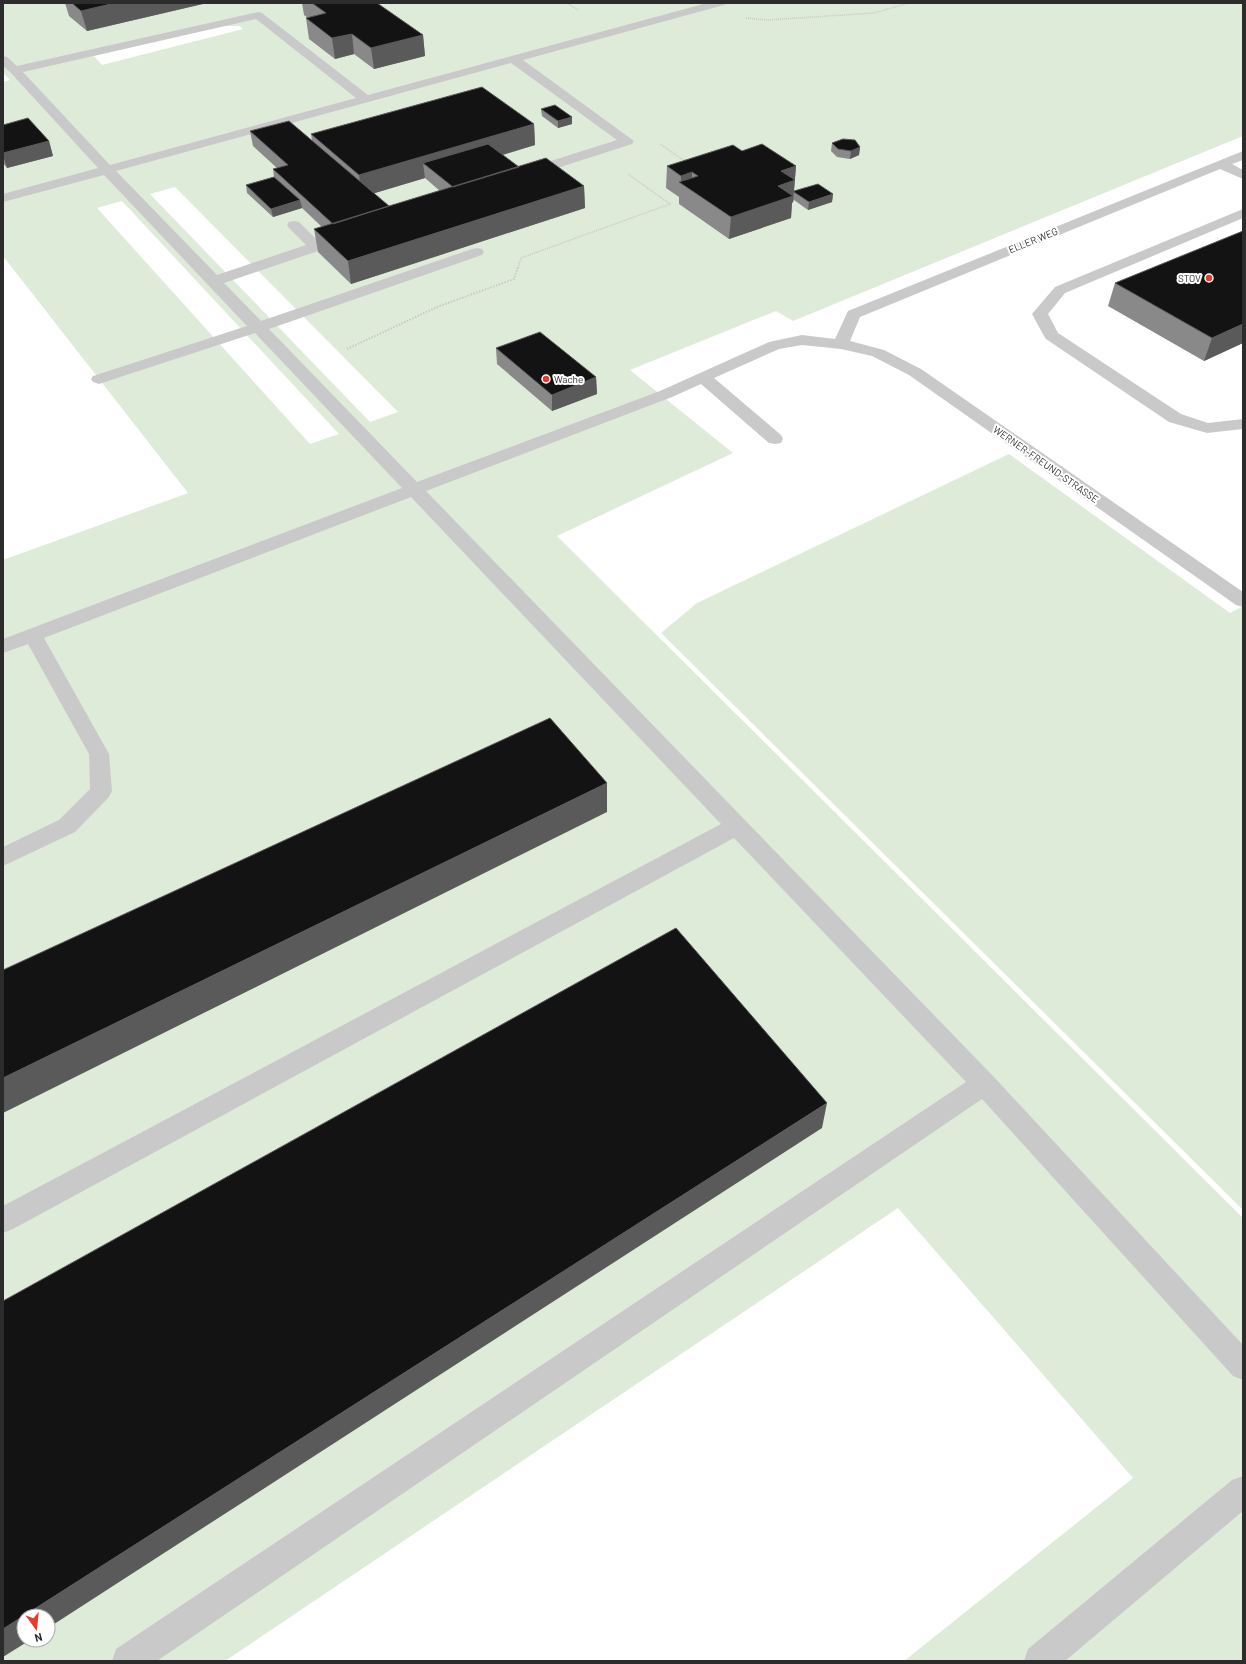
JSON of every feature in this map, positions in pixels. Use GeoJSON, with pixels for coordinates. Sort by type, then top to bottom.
{"type":"FeatureCollection","features":[{"type":"Feature","properties":{"kind":"street"},"geometry":{"type":"LineString","coordinates":[[3,198],[720,3]]}},
{"type":"Feature","properties":{"kind":"street"},"geometry":{"type":"LineString","coordinates":[[15,70],[258,15],[365,99]]}},
{"type":"Feature","properties":{"kind":"street"},"geometry":{"type":"LineString","coordinates":[[513,59],[627,141],[540,169]]}},
{"type":"Feature","properties":{"kind":"street"},"geometry":{"type":"LineString","coordinates":[[3,60],[15,70],[107,170],[984,1084],[1243,1366]]}},
{"type":"Feature","properties":{"kind":"street","name":"ELLER WEG"},"geometry":{"type":"LineString","coordinates":[[841,344],[853,314],[1243,155]]}},
{"type":"Feature","properties":{"kind":"street"},"geometry":{"type":"LineString","coordinates":[[1220,164],[1243,175]]}},
{"type":"Feature","properties":{"kind":"street"},"geometry":{"type":"LineString","coordinates":[[1243,213],[1060,290],[1040,314],[1052,336],[1175,418],[1207,428],[1243,424]]}},
{"type":"Feature","properties":{"kind":"street"},"geometry":{"type":"LineString","coordinates":[[214,281],[316,247],[294,225]]}},
{"type":"Feature","properties":{"kind":"street"},"geometry":{"type":"LineString","coordinates":[[99,379],[259,327],[477,252]]}},
{"type":"Feature","properties":{"kind":"street","name":"WERNER-FREUND-STRASSE"},"geometry":{"type":"LineString","coordinates":[[3,646],[666,394],[774,345],[802,340],[841,344],[878,353],[915,372],[1243,601]]}},
{"type":"Feature","properties":{"kind":"street"},"geometry":{"type":"LineString","coordinates":[[703,378],[775,439]]}},
{"type":"Feature","properties":{"kind":"street"},"geometry":{"type":"LineString","coordinates":[[3,857],[67,826],[101,791],[99,754],[32,634]]}},
{"type":"Feature","properties":{"kind":"street"},"geometry":{"type":"LineString","coordinates":[[3,1220],[737,826]]}},
{"type":"Feature","properties":{"kind":"street"},"geometry":{"type":"LineString","coordinates":[[128,1661],[984,1084]]}},
{"type":"Feature","properties":{"kind":"street"},"geometry":{"type":"LineString","coordinates":[[1040,1661],[1243,1491]]}},
{"type":"Feature","properties":{"kind":"path"},"geometry":{"type":"LineString","coordinates":[[694,10],[733,17],[768,20],[874,14],[910,3]]}},
{"type":"Feature","properties":{"kind":"path"},"geometry":{"type":"LineString","coordinates":[[347,350],[437,307],[514,279],[521,258],[599,228],[670,204],[597,151]]}},
{"type":"Feature","properties":{"kind":"green space"},"geometry":{"type":"Polygon","coordinates":[[[3,3],[1243,3],[1243,136],[793,321],[776,311],[630,370],[733,453],[557,536],[1243,1218],[1243,1661],[904,1661],[1133,1478],[898,1208],[225,1661],[3,1661],[3,560],[188,493],[3,256],[3,82],[10,80],[3,73],[3,3]],[[222,26],[94,56],[102,65],[243,29],[239,26],[222,26]],[[175,187],[150,194],[370,422],[398,412],[175,187]],[[122,201],[97,208],[310,444],[339,434],[122,201]]]}},
{"type":"Feature","properties":{"kind":"green space"},"geometry":{"type":"Polygon","coordinates":[[[1009,454],[1230,613],[1243,606],[1243,1210],[661,633],[697,603],[1009,454]]]}},
{"type":"Feature","properties":{"kind":"building"},"geometry":{"type":"Polygon","coordinates":[[[72,3],[115,3],[81,11],[72,3]]]}},
{"type":"Feature","properties":{"kind":"building"},"geometry":{"type":"Polygon","coordinates":[[[312,3],[377,3],[423,35],[371,48],[352,34],[332,38],[306,18],[326,13],[312,3]]]}},
{"type":"Feature","properties":{"kind":"building"},"geometry":{"type":"Polygon","coordinates":[[[482,87],[534,124],[359,175],[311,134],[482,87]]]}},
{"type":"Feature","properties":{"kind":"building"},"geometry":{"type":"Polygon","coordinates":[[[555,105],[572,117],[558,121],[541,109],[555,105]]]}},
{"type":"Feature","properties":{"kind":"building"},"geometry":{"type":"Polygon","coordinates":[[[28,118],[49,141],[3,153],[3,125],[28,118]]]}},
{"type":"Feature","properties":{"kind":"building"},"geometry":{"type":"Polygon","coordinates":[[[289,121],[389,206],[333,224],[273,169],[288,165],[250,131],[289,121]]]}},
{"type":"Feature","properties":{"kind":"building"},"geometry":{"type":"Polygon","coordinates":[[[843,139],[855,140],[860,147],[851,151],[838,149],[832,143],[843,139]]]}},
{"type":"Feature","properties":{"kind":"building"},"geometry":{"type":"Polygon","coordinates":[[[488,144],[519,167],[453,187],[423,163],[488,144]]]}},
{"type":"Feature","properties":{"kind":"building"},"geometry":{"type":"Polygon","coordinates":[[[762,144],[796,166],[781,171],[795,180],[778,186],[793,196],[731,217],[679,182],[698,176],[692,172],[681,176],[667,166],[733,145],[742,151],[762,144]]]}},
{"type":"Feature","properties":{"kind":"building"},"geometry":{"type":"Polygon","coordinates":[[[546,158],[584,186],[348,261],[314,229],[546,158]]]}},
{"type":"Feature","properties":{"kind":"building"},"geometry":{"type":"Polygon","coordinates":[[[274,177],[300,200],[271,209],[246,185],[274,177]]]}},
{"type":"Feature","properties":{"kind":"building"},"geometry":{"type":"Polygon","coordinates":[[[818,184],[833,194],[809,202],[794,192],[794,191],[818,184]]]}},
{"type":"Feature","properties":{"kind":"building","name":"STOV"},"geometry":{"type":"Polygon","coordinates":[[[1243,231],[1243,324],[1212,338],[1115,283],[1243,231]]]}},
{"type":"Feature","properties":{"kind":"building"},"geometry":{"type":"Polygon","coordinates":[[[540,332],[596,377],[552,395],[496,348],[540,332]]]}},
{"type":"Feature","properties":{"kind":"building"},"geometry":{"type":"Polygon","coordinates":[[[550,718],[607,783],[3,1078],[3,970],[550,718]]]}},
{"type":"Feature","properties":{"kind":"building"},"geometry":{"type":"Polygon","coordinates":[[[676,928],[827,1103],[36,1608],[16,1608],[16,1621],[3,1629],[3,1301],[676,928]]]}},
{"type":"Feature","properties":{"kind":"place","name":"STOV"},"geometry":{"type":"Point","coordinates":[1209,278]}},
{"type":"Feature","properties":{"kind":"place","name":"Wache"},"geometry":{"type":"Point","coordinates":[546,379]}}]}
